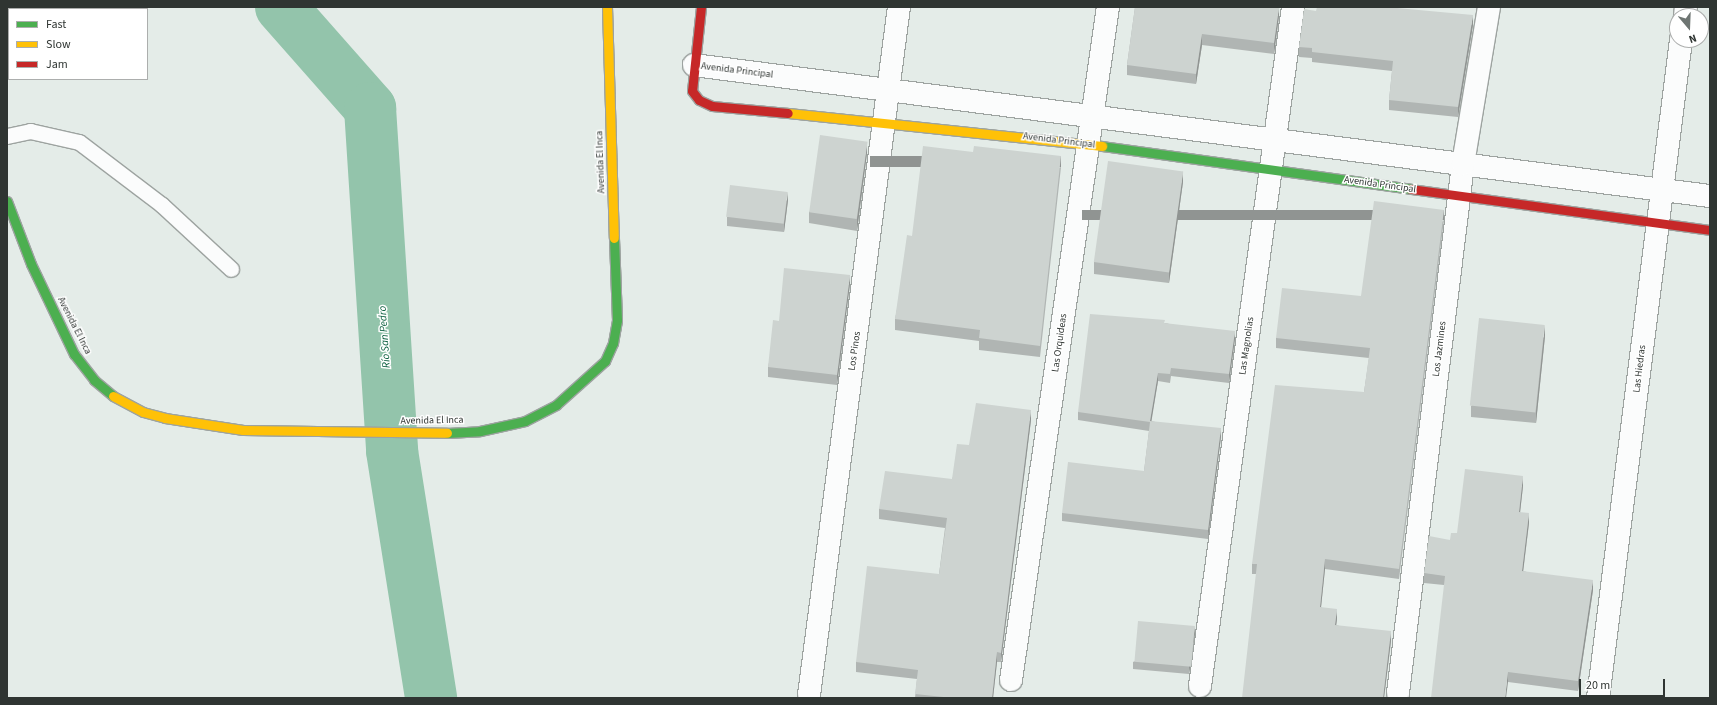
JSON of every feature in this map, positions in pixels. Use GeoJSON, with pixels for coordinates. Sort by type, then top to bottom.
{"type":"FeatureCollection","features":[{"type":"Feature","properties":{"kind":"street","name":"Avenida El Inca"},"geometry":{"type":"LineString","coordinates":[[7,201],[31,264],[74,354],[94,380],[117,399],[143,412],[165,418],[243,430],[427,434],[480,431],[525,421],[561,400],[605,361],[613,344],[617,320],[607,7]]}},
{"type":"Feature","properties":{"kind":"street"},"geometry":{"type":"LineString","coordinates":[[694,65],[701,7]]}},
{"type":"Feature","properties":{"kind":"street","name":"Los Pinos"},"geometry":{"type":"LineString","coordinates":[[809,695],[886,121],[888,90],[899,7]]}},
{"type":"Feature","properties":{"kind":"street","name":"Las Orquideas"},"geometry":{"type":"LineString","coordinates":[[1011,680],[1108,7]]}},
{"type":"Feature","properties":{"kind":"street","name":"Las Magnolias"},"geometry":{"type":"LineString","coordinates":[[1200,686],[1293,7]]}},
{"type":"Feature","properties":{"kind":"street","name":"Los Jazmines"},"geometry":{"type":"LineString","coordinates":[[1398,693],[1463,164],[1489,7]]}},
{"type":"Feature","properties":{"kind":"street","name":"Las Hiedras"},"geometry":{"type":"LineString","coordinates":[[1598,698],[1681,48]]}},
{"type":"Feature","properties":{"kind":"street","name":"Avenida Principal"},"geometry":{"type":"LineString","coordinates":[[1710,196],[694,65],[692,92],[699,100],[712,106],[886,121],[1089,144],[1710,230]]}},
{"type":"Feature","properties":{"kind":"lane"},"geometry":{"type":"LineString","coordinates":[[7,136],[30,131],[79,142],[162,204],[231,269]]}},
{"type":"Feature","properties":{"kind":"building"},"geometry":{"type":"Polygon","coordinates":[[[1135,7],[1279,7],[1274,43],[1202,34],[1196,74],[1127,65],[1135,7]]]}},
{"type":"Feature","properties":{"kind":"building"},"geometry":{"type":"Polygon","coordinates":[[[1317,7],[1386,7],[1473,15],[1458,107],[1389,100],[1393,61],[1312,52],[1312,48],[1299,47],[1304,9],[1316,11],[1317,7]]]}},
{"type":"Feature","properties":{"kind":"building"},"geometry":{"type":"Polygon","coordinates":[[[820,135],[868,142],[857,219],[809,212],[820,135]]]}},
{"type":"Feature","properties":{"kind":"building"},"geometry":{"type":"Polygon","coordinates":[[[923,146],[973,152],[974,146],[1061,156],[1040,346],[979,338],[980,330],[895,319],[907,235],[912,236],[923,146]]]}},
{"type":"Feature","properties":{"kind":"building"},"geometry":{"type":"Polygon","coordinates":[[[1108,161],[1183,172],[1169,273],[1094,262],[1108,161]]]}},
{"type":"Feature","properties":{"kind":"building"},"geometry":{"type":"Polygon","coordinates":[[[730,185],[788,192],[784,224],[726,217],[730,185]]]}},
{"type":"Feature","properties":{"kind":"building"},"geometry":{"type":"Polygon","coordinates":[[[1374,201],[1444,210],[1399,569],[1325,559],[1320,607],[1337,609],[1335,625],[1391,631],[1383,698],[1242,698],[1257,564],[1252,564],[1275,385],[1364,392],[1370,348],[1276,338],[1282,288],[1361,296],[1374,201]]]}},
{"type":"Feature","properties":{"kind":"building"},"geometry":{"type":"Polygon","coordinates":[[[784,268],[850,275],[837,375],[768,367],[773,320],[779,321],[784,268]]]}},
{"type":"Feature","properties":{"kind":"building"},"geometry":{"type":"Polygon","coordinates":[[[1090,314],[1165,320],[1164,323],[1235,331],[1229,374],[1171,368],[1170,374],[1158,373],[1150,421],[1221,428],[1208,530],[1062,513],[1068,462],[1144,471],[1150,422],[1078,412],[1090,314]]]}},
{"type":"Feature","properties":{"kind":"building"},"geometry":{"type":"Polygon","coordinates":[[[1479,318],[1545,325],[1535,412],[1470,406],[1479,318]]]}},
{"type":"Feature","properties":{"kind":"building"},"geometry":{"type":"Polygon","coordinates":[[[976,403],[1031,410],[1001,653],[997,652],[992,698],[953,698],[915,694],[918,670],[856,662],[867,566],[939,574],[947,518],[879,509],[885,471],[952,479],[957,444],[969,445],[976,403]]]}},
{"type":"Feature","properties":{"kind":"building"},"geometry":{"type":"Polygon","coordinates":[[[1465,469],[1523,476],[1519,512],[1529,513],[1522,571],[1593,580],[1578,681],[1508,672],[1505,698],[1431,698],[1445,576],[1424,573],[1429,536],[1450,540],[1451,533],[1457,533],[1465,469]]]}},
{"type":"Feature","properties":{"kind":"building"},"geometry":{"type":"Polygon","coordinates":[[[1138,621],[1195,626],[1191,667],[1134,662],[1138,621]]]}},
{"type":"Feature","properties":{"kind":"waterway","name":"Río San Pedro"},"geometry":{"type":"LineString","coordinates":[[281,7],[370,108],[392,451],[431,698]]}},
{"type":"Feature","properties":{"kind":"traffic: fast"},"geometry":{"type":"LineString","coordinates":[[1102,146],[1411,189]]}},
{"type":"Feature","properties":{"kind":"traffic: fast"},"geometry":{"type":"LineString","coordinates":[[7,201],[31,264],[74,354],[94,380],[113,396]]}},
{"type":"Feature","properties":{"kind":"traffic: fast"},"geometry":{"type":"LineString","coordinates":[[447,433],[480,431],[525,421],[556,405],[605,361],[613,343],[617,320],[614,238]]}},
{"type":"Feature","properties":{"kind":"traffic: slow"},"geometry":{"type":"LineString","coordinates":[[607,7],[614,238]]}},
{"type":"Feature","properties":{"kind":"traffic: slow"},"geometry":{"type":"LineString","coordinates":[[788,113],[1102,146]]}},
{"type":"Feature","properties":{"kind":"traffic: slow"},"geometry":{"type":"LineString","coordinates":[[113,396],[143,412],[165,418],[243,430],[447,433]]}},
{"type":"Feature","properties":{"kind":"traffic: jam"},"geometry":{"type":"LineString","coordinates":[[701,7],[692,91],[699,100],[712,106],[788,113]]}},
{"type":"Feature","properties":{"kind":"traffic: jam"},"geometry":{"type":"LineString","coordinates":[[1411,189],[1710,230]]}}]}
